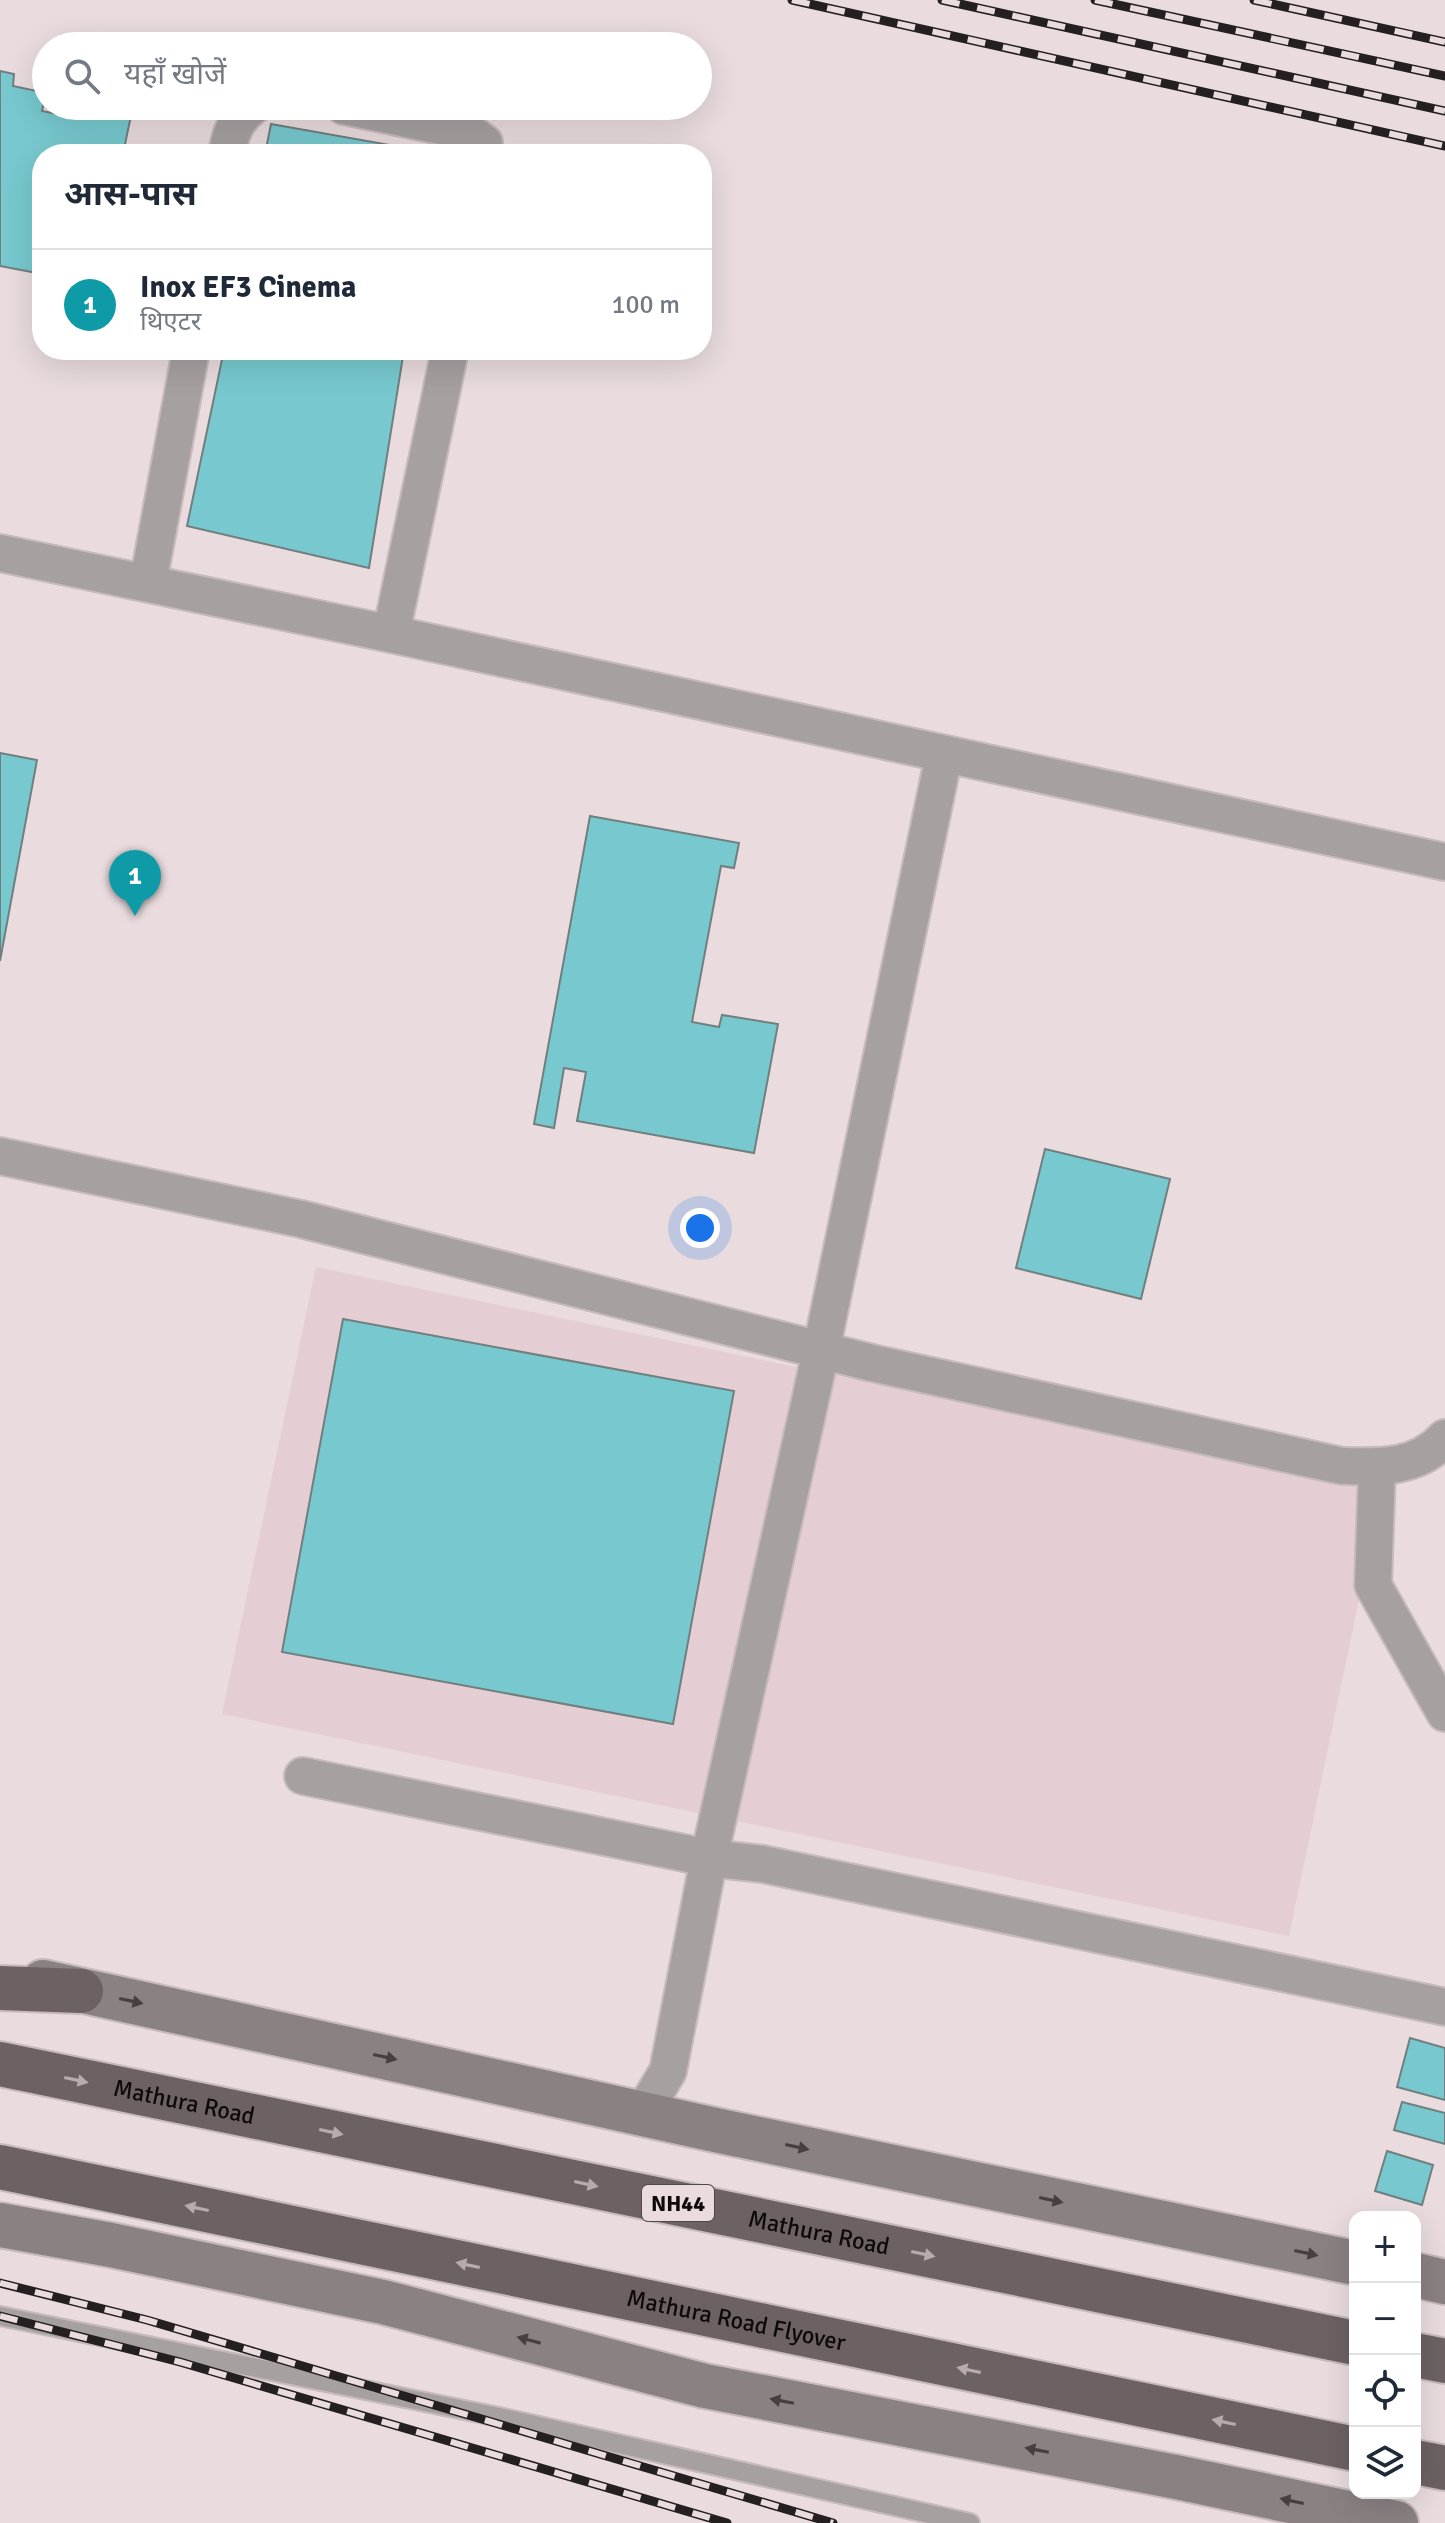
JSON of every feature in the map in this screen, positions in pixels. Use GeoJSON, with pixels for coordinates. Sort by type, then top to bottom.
{"type":"FeatureCollection","features":[{"type":"Feature","properties":{"kind":"highway"},"geometry":{"type":"LineString","coordinates":[[0,1988],[81,1991]]}},
{"type":"Feature","properties":{"kind":"highway","name":"Mathura Road"},"geometry":{"type":"LineString","coordinates":[[0,2064],[1349,2342]]}},
{"type":"Feature","properties":{"kind":"highway"},"geometry":{"type":"LineString","coordinates":[[0,2167],[118,2191]]}},
{"type":"Feature","properties":{"kind":"highway"},"geometry":{"type":"LineString","coordinates":[[0,2184],[118,2191]]}},
{"type":"Feature","properties":{"kind":"highway","name":"Mathura Road Flyover"},"geometry":{"type":"LineString","coordinates":[[118,2191],[1349,2448]]}},
{"type":"Feature","properties":{"kind":"highway"},"geometry":{"type":"LineString","coordinates":[[1421,2356],[1445,2361]]}},
{"type":"Feature","properties":{"kind":"highway"},"geometry":{"type":"LineString","coordinates":[[1421,2463],[1445,2468]]}},
{"type":"Feature","properties":{"kind":"main road"},"geometry":{"type":"LineString","coordinates":[[0,1972],[643,2113],[1349,2262]]}},
{"type":"Feature","properties":{"kind":"main road"},"geometry":{"type":"LineString","coordinates":[[0,2225],[383,2302],[705,2386],[1396,2523]]}},
{"type":"Feature","properties":{"kind":"main road"},"geometry":{"type":"LineString","coordinates":[[1421,2276],[1445,2282]]}},
{"type":"Feature","properties":{"kind":"street"},"geometry":{"type":"LineString","coordinates":[[229,144],[231,131],[240,120]]}},
{"type":"Feature","properties":{"kind":"street"},"geometry":{"type":"LineString","coordinates":[[411,120],[469,132],[484,144]]}},
{"type":"Feature","properties":{"kind":"street"},"geometry":{"type":"LineString","coordinates":[[148,583],[189,360]]}},
{"type":"Feature","properties":{"kind":"street"},"geometry":{"type":"LineString","coordinates":[[391,634],[448,360]]}},
{"type":"Feature","properties":{"kind":"street"},"geometry":{"type":"LineString","coordinates":[[0,553],[391,634],[1445,862]]}},
{"type":"Feature","properties":{"kind":"street"},"geometry":{"type":"LineString","coordinates":[[643,2113],[668,2071],[709,1858],[821,1351],[944,755]]}},
{"type":"Feature","properties":{"kind":"street"},"geometry":{"type":"LineString","coordinates":[[0,1156],[301,1219],[821,1351],[1342,1466],[1394,1467],[1436,1449],[1445,1438]]}},
{"type":"Feature","properties":{"kind":"street"},"geometry":{"type":"LineString","coordinates":[[1377,1467],[1373,1585],[1445,1713]]}},
{"type":"Feature","properties":{"kind":"street"},"geometry":{"type":"LineString","coordinates":[[303,1776],[709,1858],[763,1864],[1445,2007]]}},
{"type":"Feature","properties":{"kind":"lane"},"geometry":{"type":"LineString","coordinates":[[0,2316],[499,2417],[970,2523]]}},
{"type":"Feature","properties":{"kind":"shaded area"},"geometry":{"type":"Polygon","coordinates":[[[316,1267],[1382,1489],[1289,1936],[222,1714],[316,1267]]]}},
{"type":"Feature","properties":{"kind":"building"},"geometry":{"type":"Polygon","coordinates":[[[0,71],[14,74],[13,86],[32,90],[32,120],[130,120],[125,144],[32,144],[32,272],[0,266],[0,71]]]}},
{"type":"Feature","properties":{"kind":"building"},"geometry":{"type":"Polygon","coordinates":[[[271,124],[384,144],[267,144],[271,124]]]}},
{"type":"Feature","properties":{"kind":"building"},"geometry":{"type":"Polygon","coordinates":[[[222,360],[402,360],[369,568],[187,526],[222,360]]]}},
{"type":"Feature","properties":{"kind":"building"},"geometry":{"type":"Polygon","coordinates":[[[0,753],[37,760],[0,961],[0,753]]]}},
{"type":"Feature","properties":{"kind":"building"},"geometry":{"type":"Polygon","coordinates":[[[590,816],[739,843],[734,868],[721,866],[692,1022],[719,1027],[722,1015],[778,1024],[754,1153],[577,1121],[586,1072],[564,1068],[554,1128],[534,1124],[590,816]]]}},
{"type":"Feature","properties":{"kind":"building"},"geometry":{"type":"Polygon","coordinates":[[[1045,1149],[1170,1179],[1141,1299],[1016,1268],[1045,1149]]]}},
{"type":"Feature","properties":{"kind":"building"},"geometry":{"type":"Polygon","coordinates":[[[343,1319],[734,1391],[673,1724],[282,1652],[343,1319]]]}},
{"type":"Feature","properties":{"kind":"building"},"geometry":{"type":"Polygon","coordinates":[[[1410,2038],[1445,2048],[1445,2100],[1397,2087],[1410,2038]]]}},
{"type":"Feature","properties":{"kind":"building"},"geometry":{"type":"Polygon","coordinates":[[[1402,2102],[1445,2113],[1445,2144],[1394,2130],[1402,2102]]]}},
{"type":"Feature","properties":{"kind":"building"},"geometry":{"type":"Polygon","coordinates":[[[1387,2151],[1433,2165],[1422,2205],[1375,2191],[1387,2151]]]}},
{"type":"Feature","properties":{"kind":"railway"},"geometry":{"type":"LineString","coordinates":[[792,0],[1445,146]]}},
{"type":"Feature","properties":{"kind":"railway"},"geometry":{"type":"LineString","coordinates":[[942,0],[1445,111]]}},
{"type":"Feature","properties":{"kind":"railway"},"geometry":{"type":"LineString","coordinates":[[1095,0],[1445,76]]}},
{"type":"Feature","properties":{"kind":"railway"},"geometry":{"type":"LineString","coordinates":[[1254,0],[1445,42]]}},
{"type":"Feature","properties":{"kind":"railway"},"geometry":{"type":"LineString","coordinates":[[0,2283],[147,2320],[833,2523]]}},
{"type":"Feature","properties":{"kind":"railway"},"geometry":{"type":"LineString","coordinates":[[0,2316],[180,2362],[727,2523]]}},
{"type":"Feature","properties":{"kind":"place","name":"Inox EF3 Cinema"},"geometry":{"type":"Point","coordinates":[135,916]}}]}
